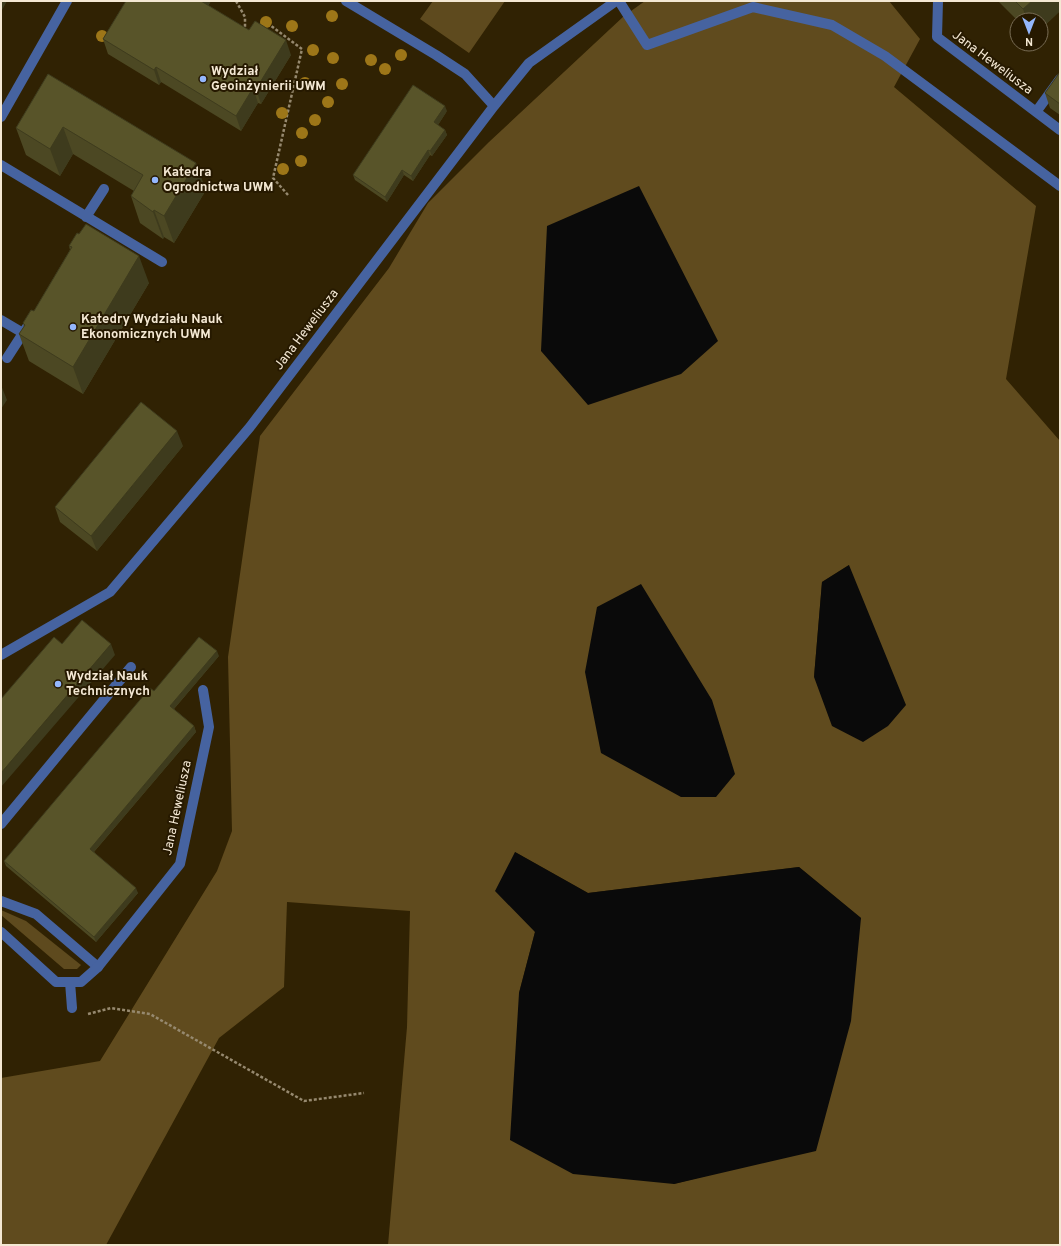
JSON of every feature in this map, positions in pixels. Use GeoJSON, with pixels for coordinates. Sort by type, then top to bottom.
{"type":"FeatureCollection","features":[{"type":"Feature","properties":{"kind":"street"},"geometry":{"type":"LineString","coordinates":[[1,117],[67,1]]}},
{"type":"Feature","properties":{"kind":"street"},"geometry":{"type":"LineString","coordinates":[[346,1],[465,74],[494,106]]}},
{"type":"Feature","properties":{"kind":"street"},"geometry":{"type":"LineString","coordinates":[[617,1],[647,45],[753,7],[832,25],[885,56],[1060,186]]}},
{"type":"Feature","properties":{"kind":"street","name":"Jana Heweliusza"},"geometry":{"type":"LineString","coordinates":[[1,654],[110,592],[250,427],[494,106],[529,63],[617,1]]}},
{"type":"Feature","properties":{"kind":"street","name":"Jana Heweliusza"},"geometry":{"type":"LineString","coordinates":[[938,1],[938,37],[1060,130]]}},
{"type":"Feature","properties":{"kind":"street"},"geometry":{"type":"LineString","coordinates":[[1036,112],[1060,79]]}},
{"type":"Feature","properties":{"kind":"street"},"geometry":{"type":"LineString","coordinates":[[1,165],[88,222],[162,262]]}},
{"type":"Feature","properties":{"kind":"street"},"geometry":{"type":"LineString","coordinates":[[88,222],[104,189]]}},
{"type":"Feature","properties":{"kind":"street"},"geometry":{"type":"LineString","coordinates":[[7,358],[31,319]]}},
{"type":"Feature","properties":{"kind":"street"},"geometry":{"type":"LineString","coordinates":[[1,320],[23,333]]}},
{"type":"Feature","properties":{"kind":"street"},"geometry":{"type":"LineString","coordinates":[[1,824],[131,667]]}},
{"type":"Feature","properties":{"kind":"street","name":"Jana Heweliusza"},"geometry":{"type":"LineString","coordinates":[[70,982],[81,982],[98,967],[180,864],[209,727],[203,690]]}},
{"type":"Feature","properties":{"kind":"street"},"geometry":{"type":"LineString","coordinates":[[1,902],[36,914],[98,967]]}},
{"type":"Feature","properties":{"kind":"street"},"geometry":{"type":"LineString","coordinates":[[1,932],[56,982],[70,982],[72,1008]]}},
{"type":"Feature","properties":{"kind":"path"},"geometry":{"type":"LineString","coordinates":[[236,1],[245,17],[245,34],[266,22],[302,49],[273,178],[288,195]]}},
{"type":"Feature","properties":{"kind":"path"},"geometry":{"type":"LineString","coordinates":[[72,1008],[76,1017],[111,1008],[150,1014],[304,1101],[364,1093]]}},
{"type":"Feature","properties":{"kind":"shaded area"},"geometry":{"type":"Polygon","coordinates":[[[433,1],[505,1],[469,53],[420,19],[433,1]]]}},
{"type":"Feature","properties":{"kind":"shaded area"},"geometry":{"type":"Polygon","coordinates":[[[645,1],[889,1],[920,39],[894,87],[1036,206],[1006,379],[1060,441],[1060,1245],[388,1245],[407,1027],[410,911],[287,902],[284,987],[219,1038],[106,1245],[1,1245],[1,1078],[100,1061],[217,871],[232,831],[228,657],[260,436],[389,268],[428,203],[489,142],[624,16],[645,1]],[[849,565],[822,582],[814,677],[849,565]],[[515,852],[535,932],[519,993],[674,1184],[740,1167],[861,918],[799,867],[588,893],[515,852]]]}},
{"type":"Feature","properties":{"kind":"shaded area"},"geometry":{"type":"Polygon","coordinates":[[[639,186],[718,341],[681,374],[588,405],[541,351],[547,226],[639,186]]]}},
{"type":"Feature","properties":{"kind":"shaded area"},"geometry":{"type":"Polygon","coordinates":[[[849,565],[906,705],[888,726],[863,742],[832,726],[814,677],[822,582],[849,565]]]}},
{"type":"Feature","properties":{"kind":"shaded area"},"geometry":{"type":"Polygon","coordinates":[[[641,584],[712,700],[735,774],[716,797],[681,797],[601,753],[585,672],[597,607],[641,584]]]}},
{"type":"Feature","properties":{"kind":"shaded area"},"geometry":{"type":"Polygon","coordinates":[[[515,852],[588,893],[799,867],[861,918],[851,1021],[816,1151],[674,1184],[573,1174],[510,1140],[519,993],[535,932],[495,891],[515,852]]]}},
{"type":"Feature","properties":{"kind":"shaded area"},"geometry":{"type":"Polygon","coordinates":[[[1,910],[26,921],[81,965],[77,969],[64,969],[1,915],[1,910]]]}},
{"type":"Feature","properties":{"kind":"building"},"geometry":{"type":"Polygon","coordinates":[[[126,1],[201,1],[249,30],[255,21],[286,40],[256,89],[253,88],[236,116],[156,67],[154,70],[103,39],[126,1]]]}},
{"type":"Feature","properties":{"kind":"building"},"geometry":{"type":"Polygon","coordinates":[[[1015,1],[1032,1],[1023,9],[1015,1]]]}},
{"type":"Feature","properties":{"kind":"building"},"geometry":{"type":"Polygon","coordinates":[[[1060,72],[1060,104],[1045,93],[1060,72]]]}},
{"type":"Feature","properties":{"kind":"building"},"geometry":{"type":"Polygon","coordinates":[[[48,74],[196,163],[164,216],[154,210],[153,212],[131,196],[143,175],[63,127],[50,149],[16,128],[48,74]]]}},
{"type":"Feature","properties":{"kind":"building"},"geometry":{"type":"Polygon","coordinates":[[[413,85],[445,106],[434,122],[445,130],[430,151],[428,150],[411,176],[402,170],[385,197],[353,175],[413,85]]]}},
{"type":"Feature","properties":{"kind":"building"},"geometry":{"type":"Polygon","coordinates":[[[86,224],[139,256],[73,367],[19,334],[25,325],[23,323],[31,310],[34,311],[72,247],[69,246],[77,233],[79,234],[86,224]]]}},
{"type":"Feature","properties":{"kind":"building"},"geometry":{"type":"Polygon","coordinates":[[[141,402],[177,431],[91,536],[55,507],[141,402]]]}},
{"type":"Feature","properties":{"kind":"building","name":"Wydział Nauk Technicznych"},"geometry":{"type":"Polygon","coordinates":[[[82,620],[111,644],[1,773],[1,699],[54,637],[62,644],[82,620]]]}},
{"type":"Feature","properties":{"kind":"building"},"geometry":{"type":"Polygon","coordinates":[[[199,637],[217,651],[170,706],[194,726],[90,849],[136,888],[94,937],[4,861],[150,688],[154,691],[199,637]]]}},
{"type":"Feature","properties":{"kind":"place","name":"Wydział Geoinżynierii UWM"},"geometry":{"type":"Point","coordinates":[203,79]}},
{"type":"Feature","properties":{"kind":"place","name":"Katedra Ogrodnictwa UWM"},"geometry":{"type":"Point","coordinates":[155,180]}},
{"type":"Feature","properties":{"kind":"place","name":"Katedry Wydziału Nauk Ekonomicznych UWM"},"geometry":{"type":"Point","coordinates":[73,327]}},
{"type":"Feature","properties":{"kind":"place","name":"Wydział Nauk Technicznych"},"geometry":{"type":"Point","coordinates":[58,684]}}]}
